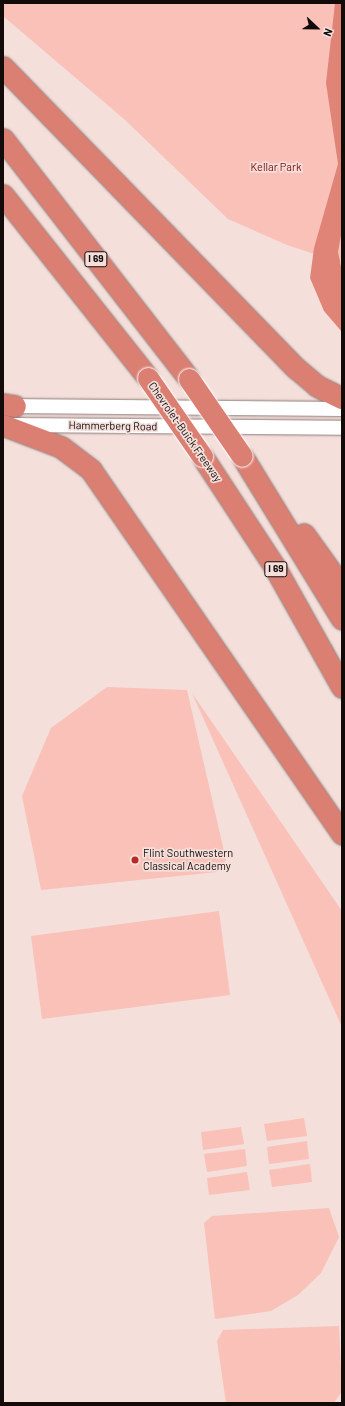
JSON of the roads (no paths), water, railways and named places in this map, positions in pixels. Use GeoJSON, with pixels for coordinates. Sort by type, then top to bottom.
{"type":"FeatureCollection","features":[{"type":"Feature","properties":{"kind":"highway"},"geometry":{"type":"LineString","coordinates":[[3,67],[297,369],[317,386],[342,398]]}},
{"type":"Feature","properties":{"kind":"highway","name":"I 69"},"geometry":{"type":"LineString","coordinates":[[3,139],[189,379],[243,458],[342,619]]}},
{"type":"Feature","properties":{"kind":"highway","name":"Chevrolet-Buick Freeway"},"geometry":{"type":"LineString","coordinates":[[3,195],[78,294],[148,378],[202,456],[274,566],[342,687]]}},
{"type":"Feature","properties":{"kind":"highway"},"geometry":{"type":"LineString","coordinates":[[3,216],[78,294]]}},
{"type":"Feature","properties":{"kind":"highway"},"geometry":{"type":"LineString","coordinates":[[3,425],[61,446],[91,470],[342,834]]}},
{"type":"Feature","properties":{"kind":"highway"},"geometry":{"type":"LineString","coordinates":[[243,458],[325,561],[342,588]]}},
{"type":"Feature","properties":{"kind":"street","name":"Hammerberg Road"},"geometry":{"type":"LineString","coordinates":[[7,405],[342,409]]}},
{"type":"Feature","properties":{"kind":"street","name":"Hammerberg Road"},"geometry":{"type":"LineString","coordinates":[[3,425],[342,428]]}},
{"type":"Feature","properties":{"kind":"place","name":"Flint Southwestern Classical Academy"},"geometry":{"type":"Point","coordinates":[135,860]}},
{"type":"Feature","properties":{"kind":"park label","name":"Kellar Park"},"geometry":{"type":"Point","coordinates":[276,167]}}]}
